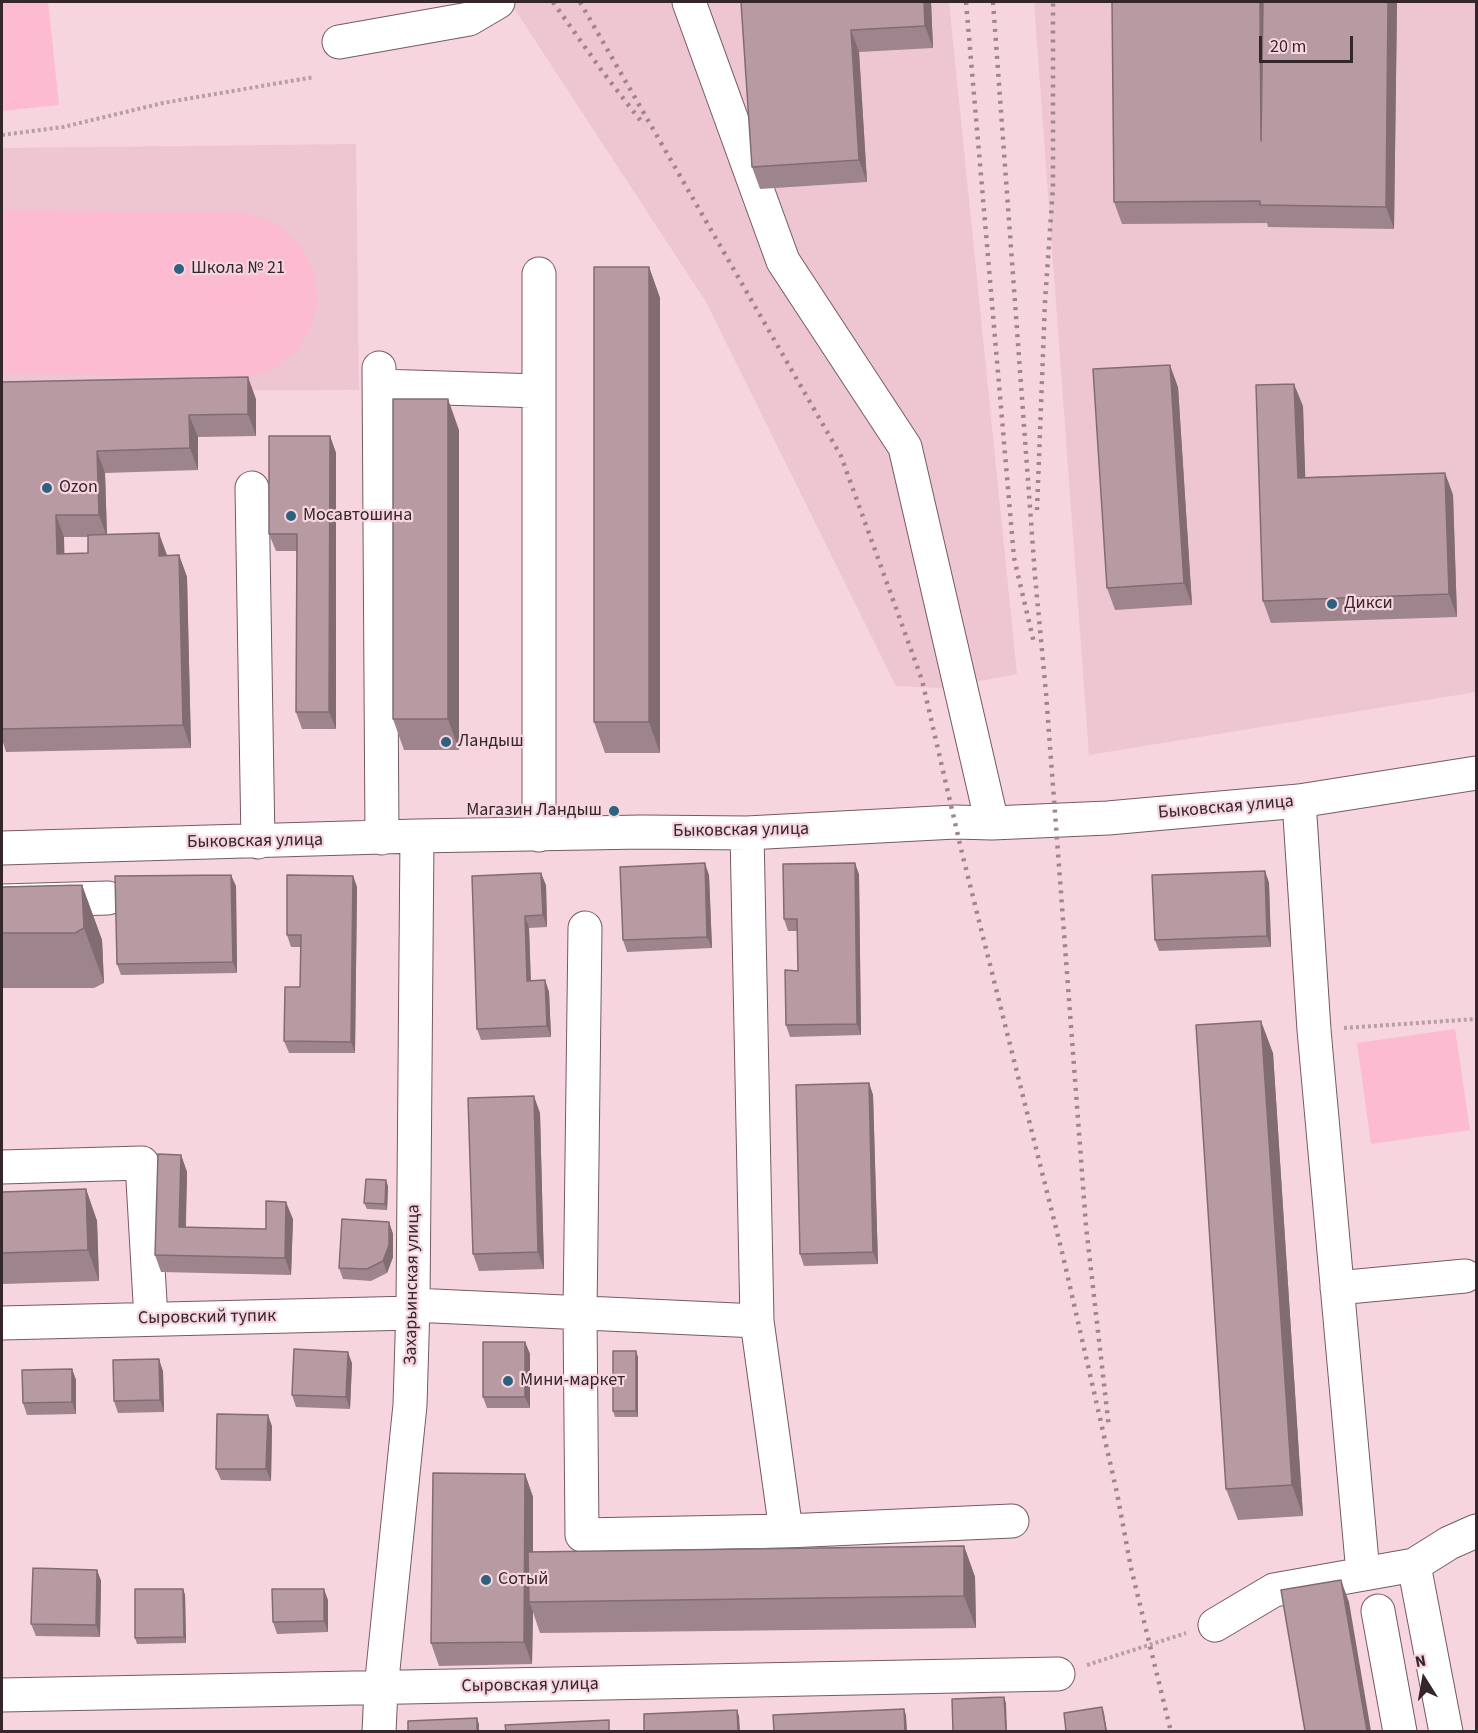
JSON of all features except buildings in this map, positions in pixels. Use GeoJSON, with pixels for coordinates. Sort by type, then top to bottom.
{"type":"FeatureCollection","features":[{"type":"Feature","properties":{"kind":"street"},"geometry":{"type":"LineString","coordinates":[[339,42],[498,2]]}},
{"type":"Feature","properties":{"kind":"street"},"geometry":{"type":"LineString","coordinates":[[689,2],[783,261],[905,447],[992,823]]}},
{"type":"Feature","properties":{"kind":"street"},"geometry":{"type":"LineString","coordinates":[[539,274],[539,835]]}},
{"type":"Feature","properties":{"kind":"street"},"geometry":{"type":"LineString","coordinates":[[382,838],[379,377],[539,391]]}},
{"type":"Feature","properties":{"kind":"street"},"geometry":{"type":"LineString","coordinates":[[252,488],[258,842]]}},
{"type":"Feature","properties":{"kind":"street","name":"Быковская улица"},"geometry":{"type":"LineString","coordinates":[[2,848],[417,836],[642,832],[747,833],[944,823],[1108,818],[1299,801],[1476,773]]}},
{"type":"Feature","properties":{"kind":"street"},"geometry":{"type":"LineString","coordinates":[[1299,801],[1314,1030],[1364,1573]]}},
{"type":"Feature","properties":{"kind":"street"},"geometry":{"type":"LineString","coordinates":[[747,833],[757,1321],[786,1531]]}},
{"type":"Feature","properties":{"kind":"street","name":"Захарьинская улица"},"geometry":{"type":"LineString","coordinates":[[379,1731],[381,1689],[410,1405],[413,1309],[417,836]]}},
{"type":"Feature","properties":{"kind":"street"},"geometry":{"type":"LineString","coordinates":[[2,901],[108,898]]}},
{"type":"Feature","properties":{"kind":"street"},"geometry":{"type":"LineString","coordinates":[[585,928],[580,1312],[582,1535],[786,1531],[1012,1521]]}},
{"type":"Feature","properties":{"kind":"street"},"geometry":{"type":"LineString","coordinates":[[2,1167],[142,1163],[151,1319]]}},
{"type":"Feature","properties":{"kind":"street"},"geometry":{"type":"LineString","coordinates":[[1337,1288],[1465,1275]]}},
{"type":"Feature","properties":{"kind":"street","name":"Сыровский тупик"},"geometry":{"type":"LineString","coordinates":[[2,1323],[413,1309],[580,1312],[757,1321]]}},
{"type":"Feature","properties":{"kind":"street"},"geometry":{"type":"LineString","coordinates":[[1215,1625],[1274,1590],[1414,1565],[1449,1543],[1476,1531]]}},
{"type":"Feature","properties":{"kind":"street"},"geometry":{"type":"LineString","coordinates":[[1414,1565],[1446,1731]]}},
{"type":"Feature","properties":{"kind":"street"},"geometry":{"type":"LineString","coordinates":[[1378,1611],[1400,1731]]}},
{"type":"Feature","properties":{"kind":"street","name":"Сыровская улица"},"geometry":{"type":"LineString","coordinates":[[2,1695],[1058,1674]]}},
{"type":"Feature","properties":{"kind":"path"},"geometry":{"type":"LineString","coordinates":[[2,135],[63,127],[163,103],[314,77]]}},
{"type":"Feature","properties":{"kind":"path"},"geometry":{"type":"LineString","coordinates":[[1314,1030],[1476,1019]]}},
{"type":"Feature","properties":{"kind":"path"},"geometry":{"type":"LineString","coordinates":[[1058,1674],[1215,1625]]}},
{"type":"Feature","properties":{"kind":"shaded area"},"geometry":{"type":"Polygon","coordinates":[[[2,2],[48,2],[59,105],[2,111],[2,2]]]}},
{"type":"Feature","properties":{"kind":"shaded area"},"geometry":{"type":"Polygon","coordinates":[[[510,2],[949,2],[1017,674],[944,688],[896,686],[706,302],[510,2]]]}},
{"type":"Feature","properties":{"kind":"shaded area"},"geometry":{"type":"Polygon","coordinates":[[[1034,2],[1476,2],[1476,692],[1089,755],[1034,2]]]}},
{"type":"Feature","properties":{"kind":"shaded area","name":"Школа № 21"},"geometry":{"type":"Polygon","coordinates":[[[356,144],[359,390],[2,391],[2,148],[356,144]]]}},
{"type":"Feature","properties":{"kind":"shaded area"},"geometry":{"type":"Polygon","coordinates":[[[2,210],[231,212],[258,216],[283,228],[302,247],[314,272],[318,299],[312,326],[298,349],[276,367],[251,376],[2,374],[2,210]]]}},
{"type":"Feature","properties":{"kind":"shaded area"},"geometry":{"type":"Polygon","coordinates":[[[1455,1029],[1470,1130],[1371,1144],[1357,1043],[1455,1029]]]}},
{"type":"Feature","properties":{"kind":"railway"},"geometry":{"type":"LineString","coordinates":[[553,2],[644,125]]}},
{"type":"Feature","properties":{"kind":"railway"},"geometry":{"type":"LineString","coordinates":[[580,2],[841,456],[922,680],[962,853],[1063,1256],[1117,1493],[1131,1568],[1171,1732]]}},
{"type":"Feature","properties":{"kind":"railway"},"geometry":{"type":"LineString","coordinates":[[966,2],[1014,558],[1034,643]]}},
{"type":"Feature","properties":{"kind":"railway"},"geometry":{"type":"LineString","coordinates":[[993,2],[1086,1226],[1109,1428]]}},
{"type":"Feature","properties":{"kind":"railway"},"geometry":{"type":"LineString","coordinates":[[1037,510],[1045,302],[1053,187],[1053,2]]}},
{"type":"Feature","properties":{"kind":"place","name":"Школа № 21"},"geometry":{"type":"Point","coordinates":[179,269]}},
{"type":"Feature","properties":{"kind":"place","name":"Ozon"},"geometry":{"type":"Point","coordinates":[47,488]}},
{"type":"Feature","properties":{"kind":"place","name":"Мосавтошина"},"geometry":{"type":"Point","coordinates":[291,516]}},
{"type":"Feature","properties":{"kind":"place","name":"Дикси"},"geometry":{"type":"Point","coordinates":[1332,604]}},
{"type":"Feature","properties":{"kind":"place","name":"Ландыш"},"geometry":{"type":"Point","coordinates":[446,742]}},
{"type":"Feature","properties":{"kind":"place","name":"Магазин Ландыш"},"geometry":{"type":"Point","coordinates":[614,811]}},
{"type":"Feature","properties":{"kind":"place","name":"Мини-маркет"},"geometry":{"type":"Point","coordinates":[508,1381]}},
{"type":"Feature","properties":{"kind":"place","name":"Сотый"},"geometry":{"type":"Point","coordinates":[486,1580]}}]}
